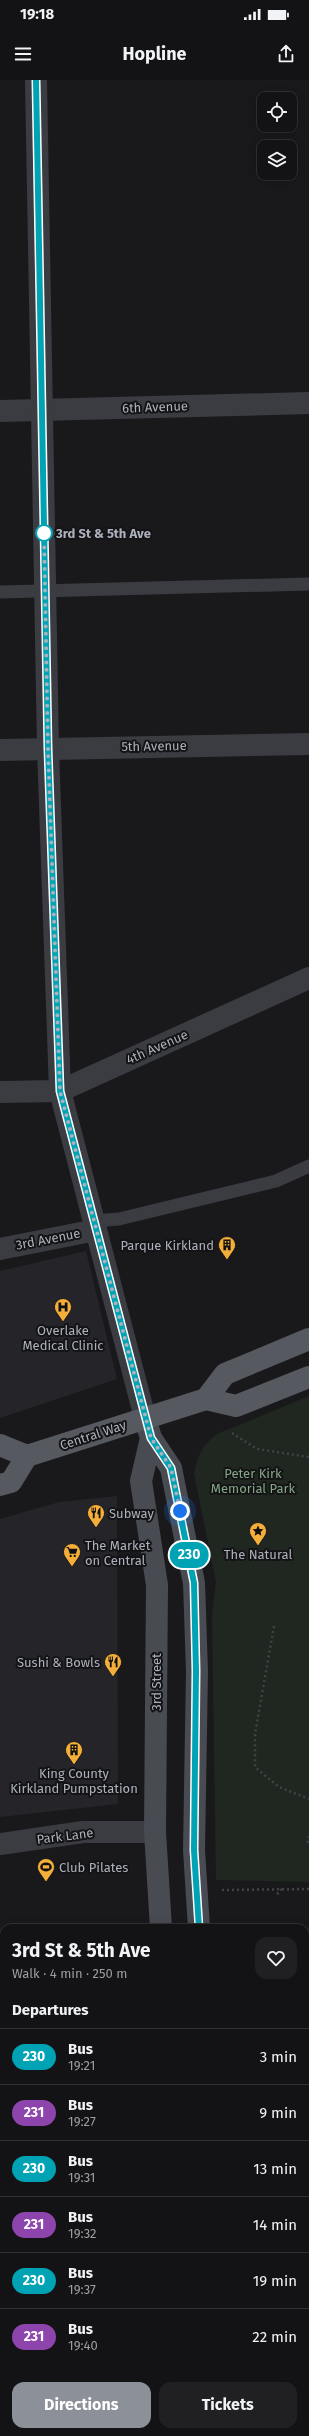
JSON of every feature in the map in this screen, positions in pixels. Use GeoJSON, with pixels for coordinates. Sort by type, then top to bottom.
{"type":"FeatureCollection","features":[{"type":"Feature","properties":{"kind":"main road"},"geometry":{"type":"LineString","coordinates":[[309,1339],[225,1374],[206,1399],[236,1406],[309,1377]]}},
{"type":"Feature","properties":{"kind":"main road","name":"Central Way"},"geometry":{"type":"LineString","coordinates":[[27,1456],[206,1399]]}},
{"type":"Feature","properties":{"kind":"main road","name":"3rd Street"},"geometry":{"type":"LineString","coordinates":[[145,1418],[151,1438],[171,1468],[194,1583],[196,1671],[194,1850],[199,1924]]}},
{"type":"Feature","properties":{"kind":"main road","name":"3rd Street"},"geometry":{"type":"LineString","coordinates":[[151,1438],[141,1481],[157,1585],[155,1832],[162,1924]]}},
{"type":"Feature","properties":{"kind":"main road"},"geometry":{"type":"LineString","coordinates":[[0,1445],[27,1456],[11,1482],[0,1485]]}},
{"type":"Feature","properties":{"kind":"street","name":"3rd Street"},"geometry":{"type":"LineString","coordinates":[[36,80],[48,749],[60,1091],[145,1418]]}},
{"type":"Feature","properties":{"kind":"street","name":"6th Avenue"},"geometry":{"type":"LineString","coordinates":[[0,411],[309,403]]}},
{"type":"Feature","properties":{"kind":"street","name":"5th Avenue"},"geometry":{"type":"LineString","coordinates":[[0,750],[309,744]]}},
{"type":"Feature","properties":{"kind":"street","name":"4th Avenue"},"geometry":{"type":"LineString","coordinates":[[0,1092],[60,1091],[309,978]]}},
{"type":"Feature","properties":{"kind":"street","name":"3rd Avenue"},"geometry":{"type":"LineString","coordinates":[[0,1249],[94,1225]]}},
{"type":"Feature","properties":{"kind":"street","name":"Park Lane"},"geometry":{"type":"LineString","coordinates":[[0,1844],[83,1832],[155,1832]]}},
{"type":"Feature","properties":{"kind":"lane"},"geometry":{"type":"LineString","coordinates":[[0,592],[309,584]]}},
{"type":"Feature","properties":{"kind":"lane"},"geometry":{"type":"LineString","coordinates":[[94,1225],[276,1181],[309,1166]]}},
{"type":"Feature","properties":{"kind":"path"},"geometry":{"type":"LineString","coordinates":[[232,1433],[257,1449],[309,1457]]}},
{"type":"Feature","properties":{"kind":"path"},"geometry":{"type":"LineString","coordinates":[[274,1626],[255,1734],[255,1767],[279,1787],[309,1799]]}},
{"type":"Feature","properties":{"kind":"path"},"geometry":{"type":"LineString","coordinates":[[309,1836],[307,1844],[309,1844]]}},
{"type":"Feature","properties":{"kind":"path"},"geometry":{"type":"LineString","coordinates":[[221,1890],[282,1888],[309,1889]]}},
{"type":"Feature","properties":{"kind":"path"},"geometry":{"type":"LineString","coordinates":[[277,1894],[282,1888]]}},
{"type":"Feature","properties":{"kind":"shaded area"},"geometry":{"type":"Polygon","coordinates":[[[86,1251],[117,1379],[0,1418],[0,1271],[86,1251]]]}},
{"type":"Feature","properties":{"kind":"shaded area"},"geometry":{"type":"Polygon","coordinates":[[[117,1496],[118,1804],[0,1817],[0,1519],[59,1502],[117,1496]]]}},
{"type":"Feature","properties":{"kind":"green space","name":"Peter Kirk Memorial Park"},"geometry":{"type":"Polygon","coordinates":[[[309,1396],[309,1882],[216,1880],[212,1616],[216,1582],[194,1474],[201,1451],[217,1434],[309,1396]]]}},
{"type":"Feature","properties":{"kind":"bus line","name":"230"},"geometry":{"type":"LineString","coordinates":[[36,80],[40,390],[48,749],[60,1091],[151,1438],[171,1468],[194,1583],[196,1671],[194,1850],[199,1924]]}},
{"type":"Feature","properties":{"kind":"place","name":"3rd St & 5th Ave"},"geometry":{"type":"Point","coordinates":[44,533]}},
{"type":"Feature","properties":{"kind":"place","name":"Parque Kirkland"},"geometry":{"type":"Point","coordinates":[227,1260]}},
{"type":"Feature","properties":{"kind":"place","name":"Overlake Medical Clinic"},"geometry":{"type":"Point","coordinates":[63,1322]}},
{"type":"Feature","properties":{"kind":"place","name":"Subway"},"geometry":{"type":"Point","coordinates":[96,1528]}},
{"type":"Feature","properties":{"kind":"place","name":"The Natural"},"geometry":{"type":"Point","coordinates":[258,1546]}},
{"type":"Feature","properties":{"kind":"place","name":"The Market on Central"},"geometry":{"type":"Point","coordinates":[72,1567]}},
{"type":"Feature","properties":{"kind":"place","name":"Sushi & Bowls"},"geometry":{"type":"Point","coordinates":[113,1677]}},
{"type":"Feature","properties":{"kind":"place","name":"King County Kirkland Pumpstation"},"geometry":{"type":"Point","coordinates":[74,1765]}},
{"type":"Feature","properties":{"kind":"place","name":"Club Pilates"},"geometry":{"type":"Point","coordinates":[46,1882]}},
{"type":"Feature","properties":{"kind":"route"},"geometry":{"type":"LineString","coordinates":[[44,533],[48,749],[60,1091],[151,1438],[171,1468],[180,1511]]}}]}
